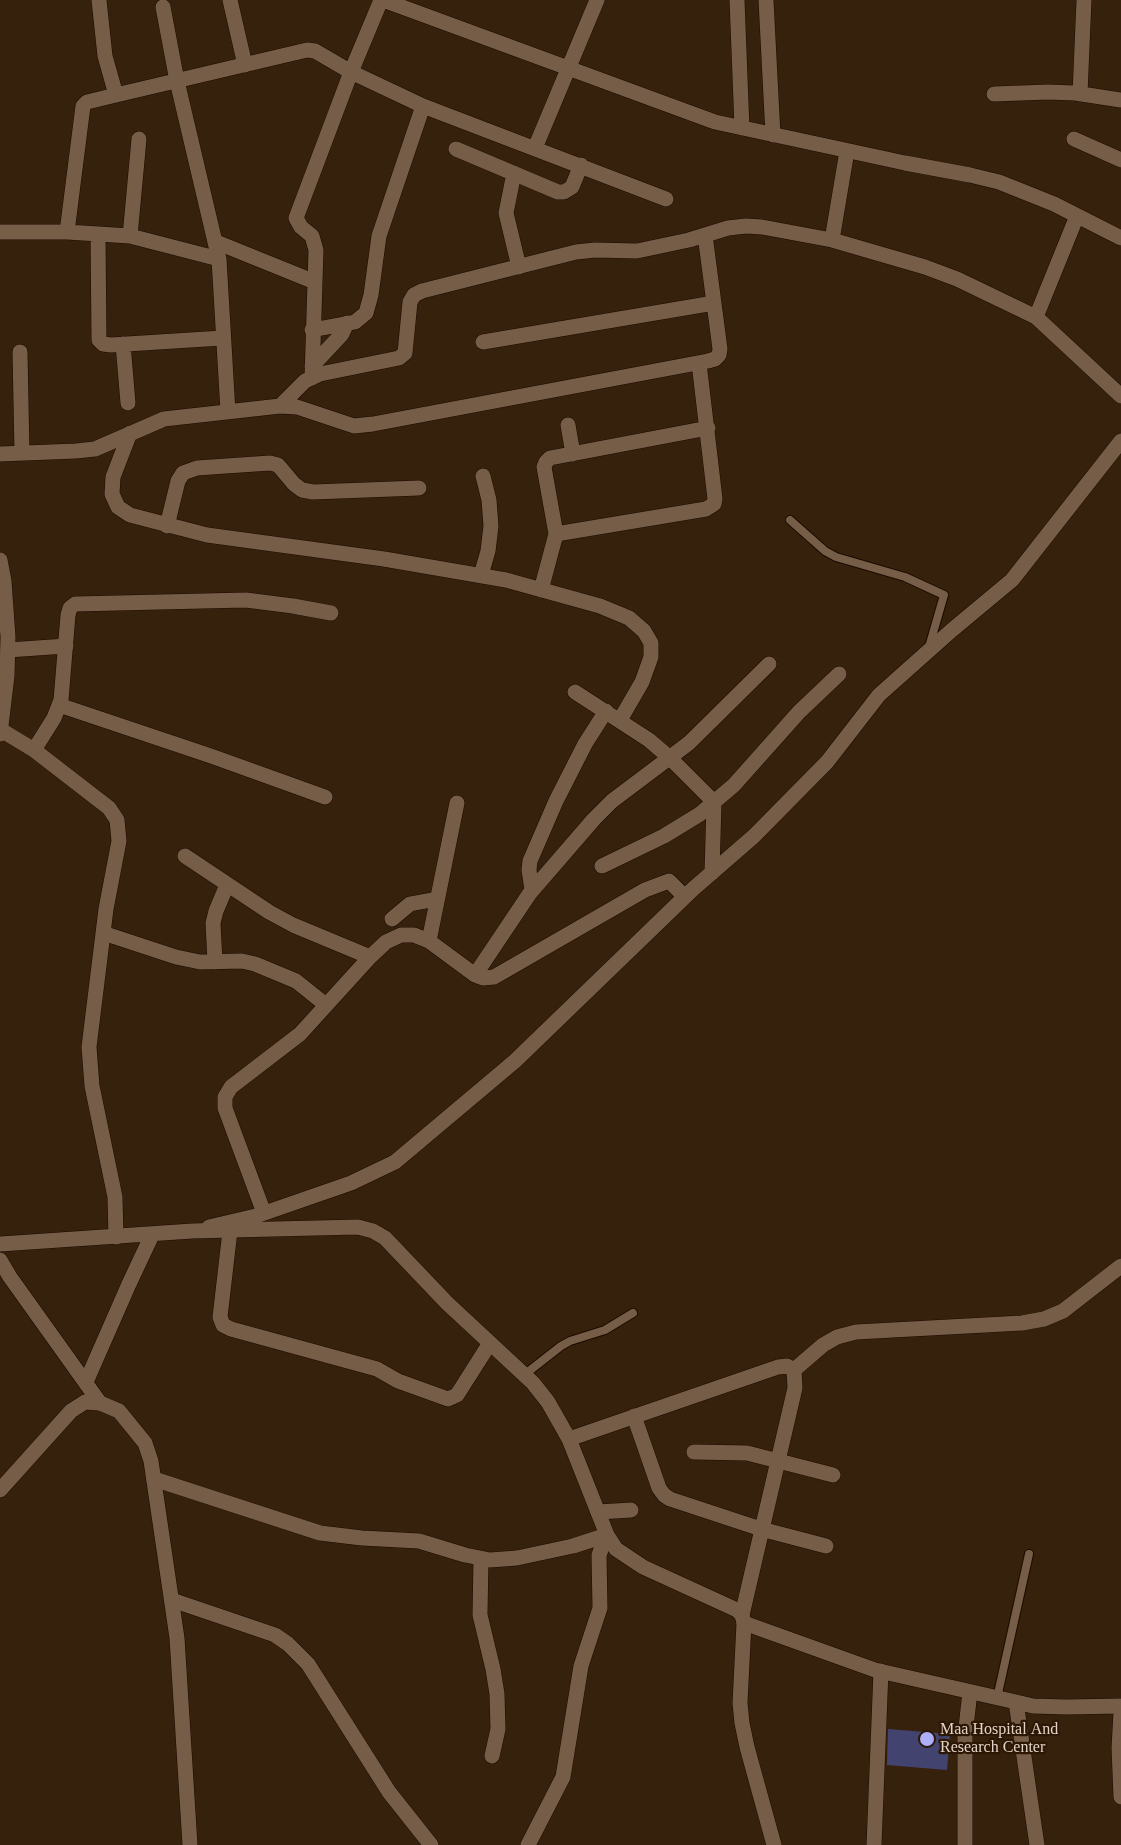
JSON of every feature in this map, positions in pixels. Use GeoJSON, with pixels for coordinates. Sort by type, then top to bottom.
{"type":"FeatureCollection","features":[{"type":"Feature","properties":{"kind":"street"},"geometry":{"type":"LineString","coordinates":[[99,0],[105,56],[116,95]]}},
{"type":"Feature","properties":{"kind":"street"},"geometry":{"type":"LineString","coordinates":[[230,0],[245,65]]}},
{"type":"Feature","properties":{"kind":"street"},"geometry":{"type":"LineString","coordinates":[[297,407],[310,375],[316,250],[312,236],[301,227],[296,218],[351,72],[382,0],[704,118],[773,135],[999,182],[1054,204],[1121,238]]}},
{"type":"Feature","properties":{"kind":"street"},"geometry":{"type":"LineString","coordinates":[[737,0],[742,128]]}},
{"type":"Feature","properties":{"kind":"street"},"geometry":{"type":"LineString","coordinates":[[766,0],[773,135]]}},
{"type":"Feature","properties":{"kind":"street"},"geometry":{"type":"LineString","coordinates":[[1080,94],[1084,0]]}},
{"type":"Feature","properties":{"kind":"street"},"geometry":{"type":"LineString","coordinates":[[535,148],[594,1]]}},
{"type":"Feature","properties":{"kind":"street"},"geometry":{"type":"LineString","coordinates":[[163,7],[177,81],[219,259],[228,412]]}},
{"type":"Feature","properties":{"kind":"street"},"geometry":{"type":"LineString","coordinates":[[67,232],[83,105],[87,102],[307,50],[315,51],[351,72],[423,106],[666,199]]}},
{"type":"Feature","properties":{"kind":"street"},"geometry":{"type":"LineString","coordinates":[[994,94],[1048,92],[1121,100]]}},
{"type":"Feature","properties":{"kind":"street"},"geometry":{"type":"LineString","coordinates":[[312,330],[355,322],[366,313],[371,295],[379,236],[423,106]]}},
{"type":"Feature","properties":{"kind":"street"},"geometry":{"type":"LineString","coordinates":[[130,236],[139,139]]}},
{"type":"Feature","properties":{"kind":"street"},"geometry":{"type":"LineString","coordinates":[[1074,139],[1121,160]]}},
{"type":"Feature","properties":{"kind":"street"},"geometry":{"type":"LineString","coordinates":[[456,149],[558,192],[564,192],[572,187],[581,165]]}},
{"type":"Feature","properties":{"kind":"street"},"geometry":{"type":"LineString","coordinates":[[832,240],[847,151]]}},
{"type":"Feature","properties":{"kind":"street"},"geometry":{"type":"LineString","coordinates":[[514,174],[506,213],[519,267]]}},
{"type":"Feature","properties":{"kind":"street"},"geometry":{"type":"LineString","coordinates":[[1036,317],[1077,216]]}},
{"type":"Feature","properties":{"kind":"street"},"geometry":{"type":"LineString","coordinates":[[310,375],[399,358],[405,353],[410,302],[414,295],[576,252],[637,251],[728,228],[746,226],[832,240],[925,267],[957,279],[1036,317],[1121,396]]}},
{"type":"Feature","properties":{"kind":"street"},"geometry":{"type":"LineString","coordinates":[[0,232],[67,232],[130,236],[219,259]]}},
{"type":"Feature","properties":{"kind":"street"},"geometry":{"type":"LineString","coordinates":[[98,234],[99,340],[103,344],[222,338]]}},
{"type":"Feature","properties":{"kind":"street"},"geometry":{"type":"LineString","coordinates":[[0,454],[95,448],[164,419],[280,406],[297,407],[354,426],[373,424],[715,359],[719,355],[705,235]]}},
{"type":"Feature","properties":{"kind":"street"},"geometry":{"type":"LineString","coordinates":[[216,242],[315,282]]}},
{"type":"Feature","properties":{"kind":"street"},"geometry":{"type":"LineString","coordinates":[[483,342],[714,303]]}},
{"type":"Feature","properties":{"kind":"street"},"geometry":{"type":"LineString","coordinates":[[280,406],[310,375],[342,334],[347,323]]}},
{"type":"Feature","properties":{"kind":"street"},"geometry":{"type":"LineString","coordinates":[[123,344],[128,403]]}},
{"type":"Feature","properties":{"kind":"street"},"geometry":{"type":"LineString","coordinates":[[20,352],[22,453]]}},
{"type":"Feature","properties":{"kind":"street"},"geometry":{"type":"LineString","coordinates":[[556,534],[711,507],[715,499],[699,363]]}},
{"type":"Feature","properties":{"kind":"street"},"geometry":{"type":"LineString","coordinates":[[568,425],[573,454]]}},
{"type":"Feature","properties":{"kind":"street"},"geometry":{"type":"LineString","coordinates":[[541,590],[556,534],[544,467],[550,458],[708,428]]}},
{"type":"Feature","properties":{"kind":"street"},"geometry":{"type":"LineString","coordinates":[[130,433],[113,477],[112,494],[118,507],[130,515],[207,535],[482,575],[600,606],[628,618],[644,631],[651,643],[651,657],[642,682],[620,720]]}},
{"type":"Feature","properties":{"kind":"street"},"geometry":{"type":"LineString","coordinates":[[192,1231],[264,1213],[351,1183],[394,1162],[515,1061],[685,897],[754,836],[827,762],[879,695],[1012,579],[1121,441]]}},
{"type":"Feature","properties":{"kind":"street"},"geometry":{"type":"LineString","coordinates":[[167,526],[178,481],[183,472],[197,468],[270,463],[278,465],[302,490],[313,492],[419,488]]}},
{"type":"Feature","properties":{"kind":"street"},"geometry":{"type":"LineString","coordinates":[[482,575],[489,551],[491,526],[489,500],[483,476]]}},
{"type":"Feature","properties":{"kind":"street"},"geometry":{"type":"LineString","coordinates":[[0,560],[4,580],[8,650],[0,734]]}},
{"type":"Feature","properties":{"kind":"street"},"geometry":{"type":"LineString","coordinates":[[34,750],[54,718],[59,705],[63,684],[68,615],[75,603],[246,600],[331,613]]}},
{"type":"Feature","properties":{"kind":"street"},"geometry":{"type":"LineString","coordinates":[[8,650],[66,646]]}},
{"type":"Feature","properties":{"kind":"street"},"geometry":{"type":"LineString","coordinates":[[475,975],[532,890],[612,801],[689,743],[769,664]]}},
{"type":"Feature","properties":{"kind":"street"},"geometry":{"type":"LineString","coordinates":[[602,866],[664,836],[700,814],[734,785],[799,712],[839,674]]}},
{"type":"Feature","properties":{"kind":"street"},"geometry":{"type":"LineString","coordinates":[[575,692],[650,740],[714,802],[712,873]]}},
{"type":"Feature","properties":{"kind":"street"},"geometry":{"type":"LineString","coordinates":[[59,705],[325,797]]}},
{"type":"Feature","properties":{"kind":"street"},"geometry":{"type":"LineString","coordinates":[[532,890],[530,861],[555,801],[606,711]]}},
{"type":"Feature","properties":{"kind":"street"},"geometry":{"type":"LineString","coordinates":[[1,730],[34,750],[109,808],[117,820],[119,841],[103,933],[89,1047],[92,1086],[115,1197],[116,1237]]}},
{"type":"Feature","properties":{"kind":"street"},"geometry":{"type":"LineString","coordinates":[[429,941],[457,803]]}},
{"type":"Feature","properties":{"kind":"street"},"geometry":{"type":"LineString","coordinates":[[185,856],[269,912],[293,925],[370,957]]}},
{"type":"Feature","properties":{"kind":"street"},"geometry":{"type":"LineString","coordinates":[[264,1213],[225,1108],[225,1097],[231,1087],[300,1034],[386,942],[401,935],[414,935],[429,941],[475,975],[483,978],[494,977],[645,890],[669,880],[685,897]]}},
{"type":"Feature","properties":{"kind":"street"},"geometry":{"type":"LineString","coordinates":[[215,962],[213,923],[227,885]]}},
{"type":"Feature","properties":{"kind":"street"},"geometry":{"type":"LineString","coordinates":[[392,919],[410,904],[437,899]]}},
{"type":"Feature","properties":{"kind":"street"},"geometry":{"type":"LineString","coordinates":[[103,933],[176,957],[200,962],[242,961],[255,964],[296,981],[326,1005]]}},
{"type":"Feature","properties":{"kind":"street"},"geometry":{"type":"LineString","coordinates":[[0,1244],[192,1231],[358,1227],[373,1231],[385,1238],[447,1303],[524,1375],[548,1402],[569,1439],[608,1538],[630,1560],[737,1610],[743,1619],[881,1671],[1033,1706],[1121,1706]]}},
{"type":"Feature","properties":{"kind":"street"},"geometry":{"type":"LineString","coordinates":[[230,1231],[220,1317],[223,1325],[231,1329],[377,1369],[398,1381],[448,1399],[457,1395],[490,1343]]}},
{"type":"Feature","properties":{"kind":"street"},"geometry":{"type":"LineString","coordinates":[[86,1382],[152,1235]]}},
{"type":"Feature","properties":{"kind":"street"},"geometry":{"type":"LineString","coordinates":[[1,1263],[100,1402],[119,1412],[145,1443],[151,1461],[177,1638],[190,1845]]}},
{"type":"Feature","properties":{"kind":"street"},"geometry":{"type":"LineString","coordinates":[[794,1370],[823,1345],[837,1337],[856,1332],[1022,1323],[1044,1319],[1063,1311],[1121,1266]]}},
{"type":"Feature","properties":{"kind":"street"},"geometry":{"type":"LineString","coordinates":[[569,1439],[778,1367],[787,1366],[794,1370]]}},
{"type":"Feature","properties":{"kind":"street"},"geometry":{"type":"LineString","coordinates":[[774,1845],[742,1722],[740,1703],[743,1619],[761,1529],[795,1388],[794,1370]]}},
{"type":"Feature","properties":{"kind":"street"},"geometry":{"type":"LineString","coordinates":[[0,1490],[71,1411],[85,1402],[100,1402]]}},
{"type":"Feature","properties":{"kind":"street"},"geometry":{"type":"LineString","coordinates":[[634,1416],[659,1488],[664,1495],[761,1529],[826,1546]]}},
{"type":"Feature","properties":{"kind":"street"},"geometry":{"type":"LineString","coordinates":[[694,1452],[747,1453],[833,1474]]}},
{"type":"Feature","properties":{"kind":"street"},"geometry":{"type":"LineString","coordinates":[[154,1479],[320,1533],[362,1539],[419,1541],[481,1559],[517,1558],[608,1538]]}},
{"type":"Feature","properties":{"kind":"street"},"geometry":{"type":"LineString","coordinates":[[598,1512],[631,1510]]}},
{"type":"Feature","properties":{"kind":"street"},"geometry":{"type":"LineString","coordinates":[[528,1845],[563,1777],[581,1666],[600,1608],[599,1555],[608,1538]]}},
{"type":"Feature","properties":{"kind":"street"},"geometry":{"type":"LineString","coordinates":[[481,1559],[480,1615],[497,1694],[498,1729],[492,1756]]}},
{"type":"Feature","properties":{"kind":"street"},"geometry":{"type":"LineString","coordinates":[[172,1600],[274,1635],[288,1644],[308,1664],[389,1792],[431,1845]]}},
{"type":"Feature","properties":{"kind":"street"},"geometry":{"type":"LineString","coordinates":[[874,1845],[881,1671]]}},
{"type":"Feature","properties":{"kind":"street"},"geometry":{"type":"LineString","coordinates":[[965,1845],[965,1736],[970,1692]]}},
{"type":"Feature","properties":{"kind":"street"},"geometry":{"type":"LineString","coordinates":[[1016,1702],[1036,1845]]}},
{"type":"Feature","properties":{"kind":"street"},"geometry":{"type":"LineString","coordinates":[[1121,1712],[1119,1748],[1121,1797]]}},
{"type":"Feature","properties":{"kind":"lane"},"geometry":{"type":"LineString","coordinates":[[790,520],[825,551],[836,557],[905,577],[944,596],[927,651]]}},
{"type":"Feature","properties":{"kind":"lane"},"geometry":{"type":"LineString","coordinates":[[524,1375],[561,1346],[605,1330],[633,1314]]}},
{"type":"Feature","properties":{"kind":"lane"},"geometry":{"type":"LineString","coordinates":[[997,1698],[1029,1554]]}},
{"type":"Feature","properties":{"kind":"building"},"geometry":{"type":"Polygon","coordinates":[[[888,1729],[950,1734],[947,1770],[887,1765],[888,1729]]]}},
{"type":"Feature","properties":{"kind":"place","name":"Maa Hospital And Research Center"},"geometry":{"type":"Point","coordinates":[927,1739]}}]}
